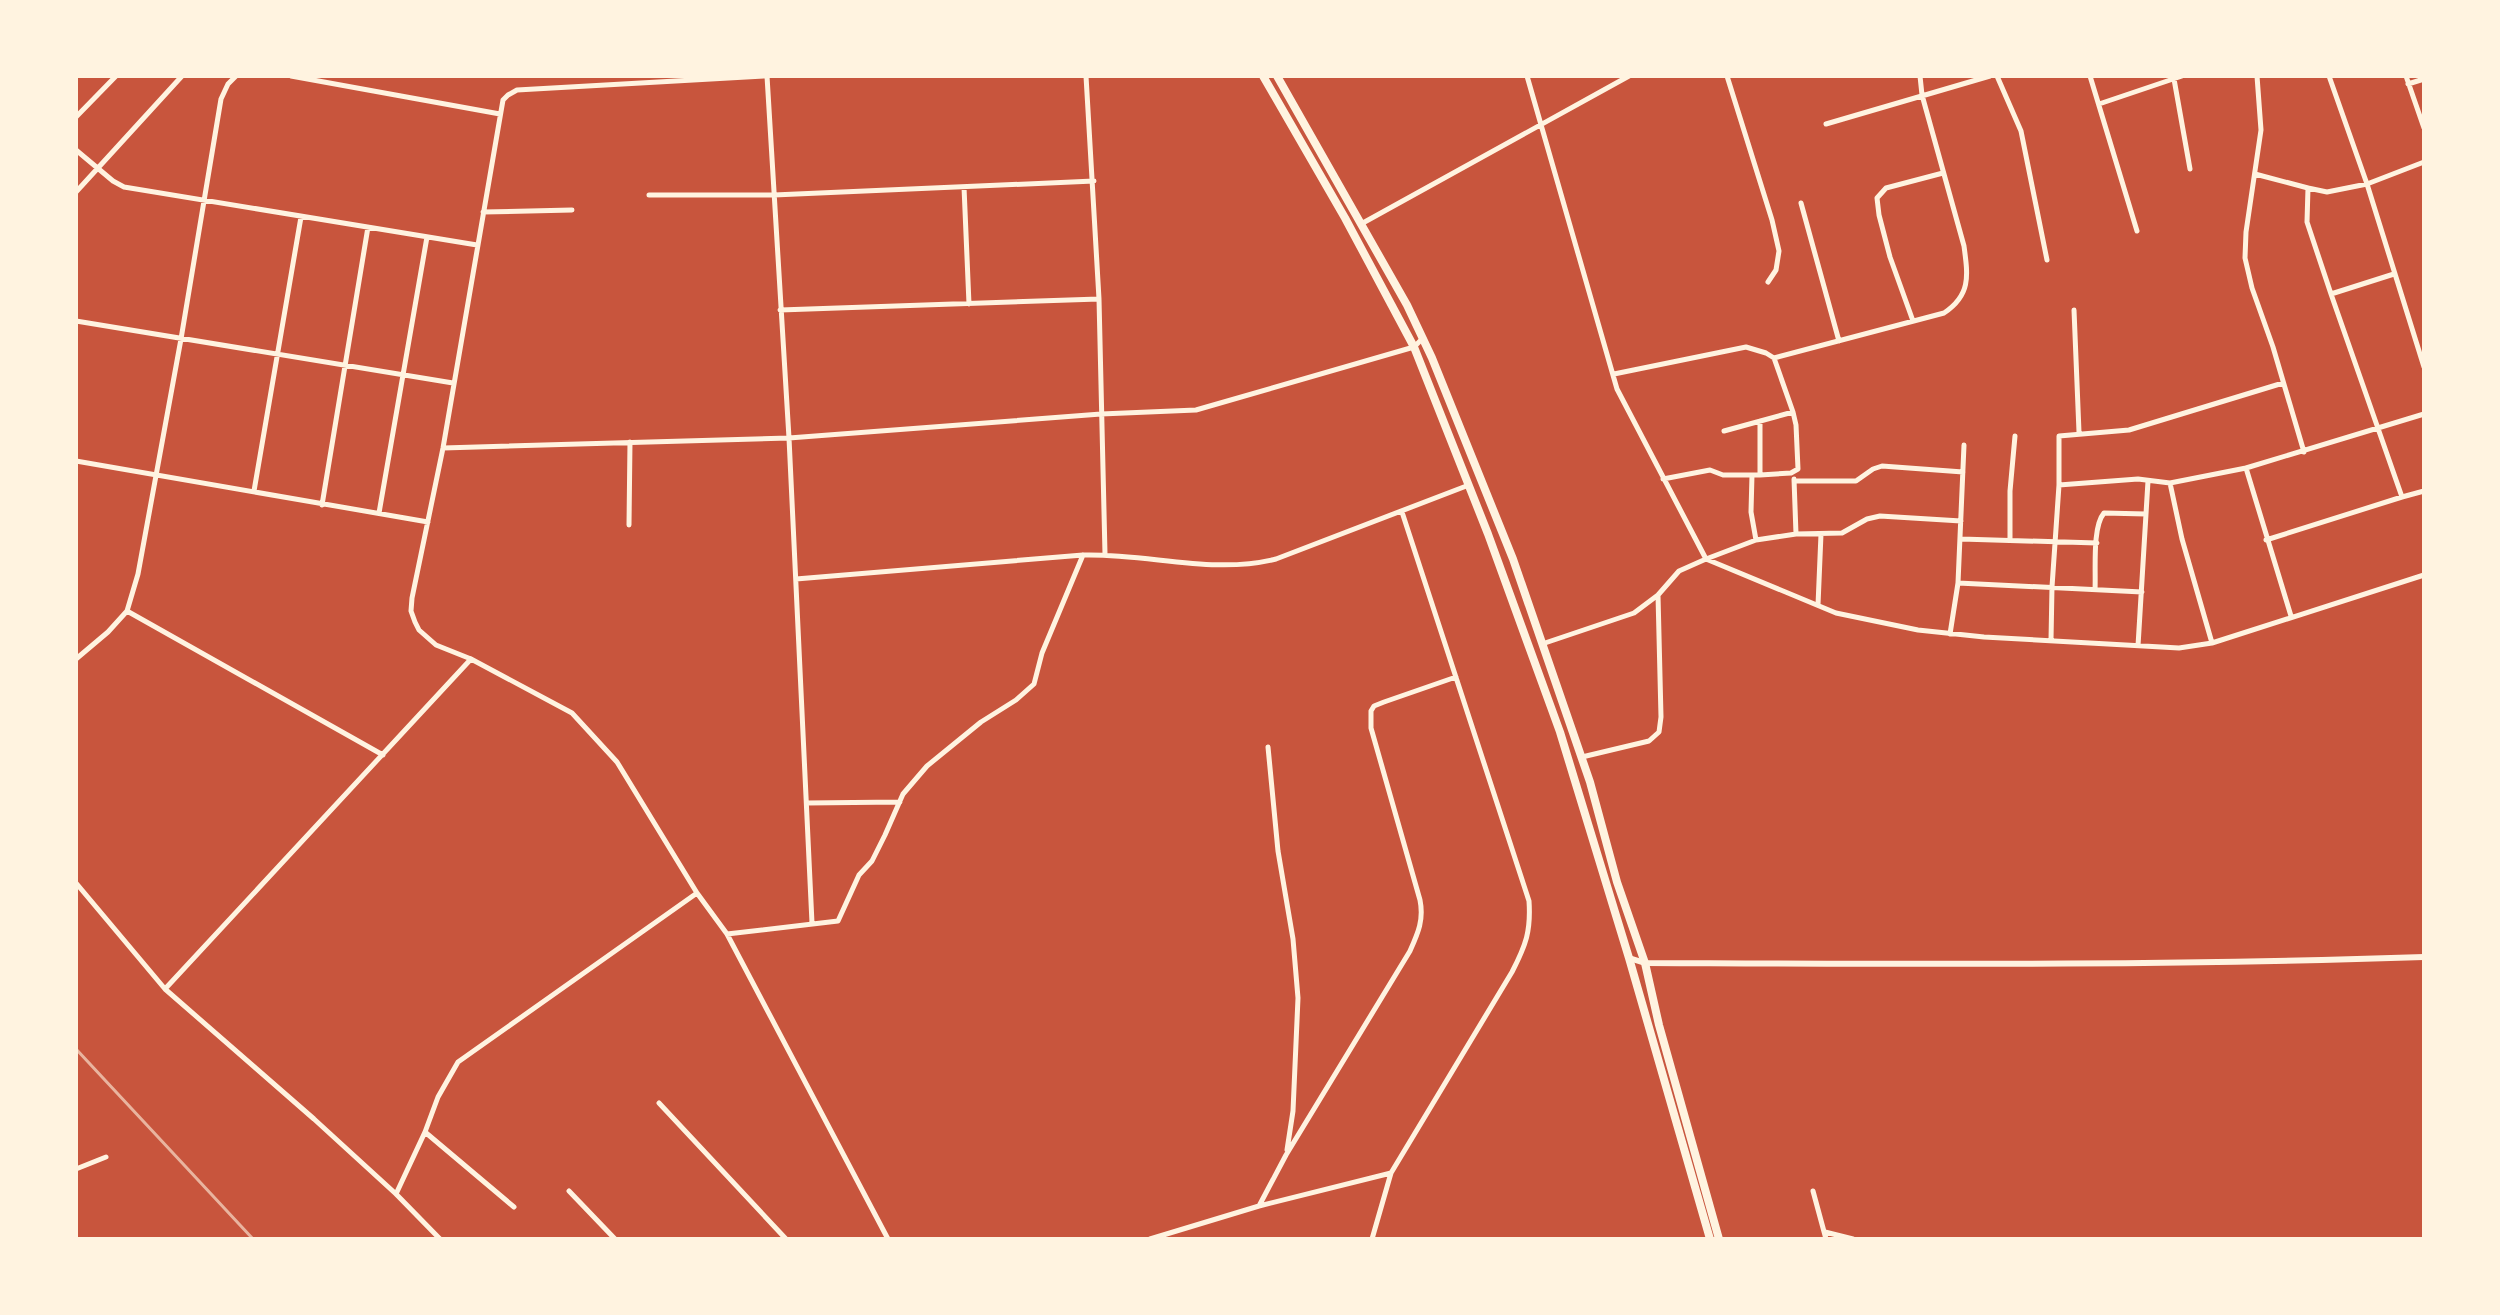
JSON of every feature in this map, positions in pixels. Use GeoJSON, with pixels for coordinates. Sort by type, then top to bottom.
{"type":"FeatureCollection","features":[{"type":"Feature","properties":{"kind":"main road"},"geometry":{"type":"LineString","coordinates":[[1263,76],[1345,218],[1414,347],[1469,485],[1560,732],[1710,1239]]}},
{"type":"Feature","properties":{"kind":"main road"},"geometry":{"type":"LineString","coordinates":[[1277,76],[1390,273],[1423,338],[1513,559],[1581,757],[1617,882],[1645,963],[1659,1025],[1719,1239]]}},
{"type":"Feature","properties":{"kind":"street"},"geometry":{"type":"LineString","coordinates":[[76,117],[116,76]]}},
{"type":"Feature","properties":{"kind":"street"},"geometry":{"type":"LineString","coordinates":[[76,192],[182,76]]}},
{"type":"Feature","properties":{"kind":"street"},"geometry":{"type":"LineString","coordinates":[[76,659],[127,611],[138,574],[221,99],[236,76]]}},
{"type":"Feature","properties":{"kind":"street"},"geometry":{"type":"LineString","coordinates":[[291,76],[500,114]]}},
{"type":"Feature","properties":{"kind":"street"},"geometry":{"type":"LineString","coordinates":[[812,923],[789,438],[766,76],[517,90],[503,100],[500,114],[443,448],[411,611],[419,630],[436,645],[471,659],[572,713],[617,762],[697,893],[727,934],[888,1239]]}},
{"type":"Feature","properties":{"kind":"street"},"geometry":{"type":"LineString","coordinates":[[1086,76],[1099,299],[1105,554]]}},
{"type":"Feature","properties":{"kind":"street"},"geometry":{"type":"LineString","coordinates":[[1527,76],[1617,389],[1706,559],[1836,613],[1874,621],[1950,634],[2179,648],[2212,643],[2424,575]]}},
{"type":"Feature","properties":{"kind":"street"},"geometry":{"type":"LineString","coordinates":[[1361,224],[1629,76]]}},
{"type":"Feature","properties":{"kind":"street"},"geometry":{"type":"LineString","coordinates":[[1727,76],[1779,251],[1776,270],[1768,282]]}},
{"type":"Feature","properties":{"kind":"street"},"geometry":{"type":"LineString","coordinates":[[1614,374],[1737,348],[1753,349],[1774,358],[1944,313],[1955,305],[1965,291],[1967,272],[1964,246],[1922,95],[1920,76]]}},
{"type":"Feature","properties":{"kind":"street"},"geometry":{"type":"LineString","coordinates":[[1826,124],[1990,76]]}},
{"type":"Feature","properties":{"kind":"street"},"geometry":{"type":"LineString","coordinates":[[1997,76],[2021,131],[2047,260]]}},
{"type":"Feature","properties":{"kind":"street"},"geometry":{"type":"LineString","coordinates":[[2090,76],[2137,231]]}},
{"type":"Feature","properties":{"kind":"street"},"geometry":{"type":"LineString","coordinates":[[2099,104],[2182,76]]}},
{"type":"Feature","properties":{"kind":"street"},"geometry":{"type":"LineString","coordinates":[[2257,76],[2261,130],[2245,258],[2304,452]]}},
{"type":"Feature","properties":{"kind":"street"},"geometry":{"type":"LineString","coordinates":[[2329,76],[2367,184],[2424,367]]}},
{"type":"Feature","properties":{"kind":"street"},"geometry":{"type":"LineString","coordinates":[[2406,76],[2424,128]]}},
{"type":"Feature","properties":{"kind":"street"},"geometry":{"type":"LineString","coordinates":[[2174,79],[2190,169]]}},
{"type":"Feature","properties":{"kind":"street"},"geometry":{"type":"LineString","coordinates":[[2408,84],[2424,79]]}},
{"type":"Feature","properties":{"kind":"street"},"geometry":{"type":"LineString","coordinates":[[76,150],[124,187],[477,245]]}},
{"type":"Feature","properties":{"kind":"street"},"geometry":{"type":"LineString","coordinates":[[2255,174],[2327,192],[2367,184],[2424,162]]}},
{"type":"Feature","properties":{"kind":"street"},"geometry":{"type":"LineString","coordinates":[[1913,321],[1890,257],[1877,198],[1886,188],[1943,173]]}},
{"type":"Feature","properties":{"kind":"street"},"geometry":{"type":"LineString","coordinates":[[649,195],[774,195],[1094,181]]}},
{"type":"Feature","properties":{"kind":"street"},"geometry":{"type":"LineString","coordinates":[[964,187],[969,304]]}},
{"type":"Feature","properties":{"kind":"street"},"geometry":{"type":"LineString","coordinates":[[2308,188],[2307,222],[2402,497]]}},
{"type":"Feature","properties":{"kind":"street"},"geometry":{"type":"LineString","coordinates":[[1801,203],[1839,341]]}},
{"type":"Feature","properties":{"kind":"street"},"geometry":{"type":"LineString","coordinates":[[483,212],[572,210]]}},
{"type":"Feature","properties":{"kind":"street"},"geometry":{"type":"LineString","coordinates":[[254,491],[301,217]]}},
{"type":"Feature","properties":{"kind":"street"},"geometry":{"type":"LineString","coordinates":[[322,505],[368,227]]}},
{"type":"Feature","properties":{"kind":"street"},"geometry":{"type":"LineString","coordinates":[[379,513],[427,237]]}},
{"type":"Feature","properties":{"kind":"street"},"geometry":{"type":"LineString","coordinates":[[2331,294],[2394,274]]}},
{"type":"Feature","properties":{"kind":"street"},"geometry":{"type":"LineString","coordinates":[[780,310],[1099,299]]}},
{"type":"Feature","properties":{"kind":"street"},"geometry":{"type":"LineString","coordinates":[[2074,310],[2079,432]]}},
{"type":"Feature","properties":{"kind":"street"},"geometry":{"type":"LineString","coordinates":[[76,321],[453,383]]}},
{"type":"Feature","properties":{"kind":"street"},"geometry":{"type":"LineString","coordinates":[[443,448],[789,438],[1101,414],[1196,410],[1414,347],[1423,338]]}},
{"type":"Feature","properties":{"kind":"street"},"geometry":{"type":"LineString","coordinates":[[1774,358],[1793,412],[1799,460],[1794,481],[1796,534]]}},
{"type":"Feature","properties":{"kind":"street"},"geometry":{"type":"LineString","coordinates":[[2051,640],[2059,436],[2129,430],[2283,383]]}},
{"type":"Feature","properties":{"kind":"street"},"geometry":{"type":"LineString","coordinates":[[1724,431],[1793,412]]}},
{"type":"Feature","properties":{"kind":"street"},"geometry":{"type":"LineString","coordinates":[[2059,485],[2138,479],[2170,483],[2246,468],[2424,414]]}},
{"type":"Feature","properties":{"kind":"street"},"geometry":{"type":"LineString","coordinates":[[1756,540],[1751,512],[1760,421]]}},
{"type":"Feature","properties":{"kind":"street"},"geometry":{"type":"LineString","coordinates":[[2010,540],[2015,436]]}},
{"type":"Feature","properties":{"kind":"street"},"geometry":{"type":"LineString","coordinates":[[629,525],[630,442]]}},
{"type":"Feature","properties":{"kind":"street"},"geometry":{"type":"LineString","coordinates":[[1950,634],[1958,583],[1964,445]]}},
{"type":"Feature","properties":{"kind":"street"},"geometry":{"type":"LineString","coordinates":[[76,461],[428,522]]}},
{"type":"Feature","properties":{"kind":"street"},"geometry":{"type":"LineString","coordinates":[[1794,481],[1856,481],[1882,466],[1963,472]]}},
{"type":"Feature","properties":{"kind":"street"},"geometry":{"type":"LineString","coordinates":[[2246,468],[2291,616]]}},
{"type":"Feature","properties":{"kind":"street"},"geometry":{"type":"LineString","coordinates":[[1663,479],[1710,470],[1723,475],[1795,472]]}},
{"type":"Feature","properties":{"kind":"street"},"geometry":{"type":"LineString","coordinates":[[2138,646],[2148,481]]}},
{"type":"Feature","properties":{"kind":"street"},"geometry":{"type":"LineString","coordinates":[[2170,483],[2182,539],[2212,643]]}},
{"type":"Feature","properties":{"kind":"street"},"geometry":{"type":"LineString","coordinates":[[796,579],[1105,554],[1229,566],[1252,564],[1276,559],[1469,485]]}},
{"type":"Feature","properties":{"kind":"street"},"geometry":{"type":"LineString","coordinates":[[2266,540],[2424,491]]}},
{"type":"Feature","properties":{"kind":"street"},"geometry":{"type":"LineString","coordinates":[[1372,1239],[1391,1173],[1512,972],[1526,945],[1531,924],[1529,901],[1402,512]]}},
{"type":"Feature","properties":{"kind":"street"},"geometry":{"type":"LineString","coordinates":[[2095,590],[2098,523],[2104,513],[2146,514]]}},
{"type":"Feature","properties":{"kind":"street"},"geometry":{"type":"LineString","coordinates":[[1541,644],[1634,613],[1658,595],[1679,571],[1756,540],[1796,534],[1842,533],[1867,519],[1880,516],[1961,521]]}},
{"type":"Feature","properties":{"kind":"street"},"geometry":{"type":"LineString","coordinates":[[1818,605],[1821,534]]}},
{"type":"Feature","properties":{"kind":"street"},"geometry":{"type":"LineString","coordinates":[[1961,539],[2097,543]]}},
{"type":"Feature","properties":{"kind":"street"},"geometry":{"type":"LineString","coordinates":[[727,934],[838,921],[859,875],[872,861],[903,794],[927,766],[1034,684],[1042,653],[1083,555]]}},
{"type":"Feature","properties":{"kind":"street"},"geometry":{"type":"LineString","coordinates":[[1958,583],[2142,592]]}},
{"type":"Feature","properties":{"kind":"street"},"geometry":{"type":"LineString","coordinates":[[1581,757],[1649,741],[1659,732],[1658,595]]}},
{"type":"Feature","properties":{"kind":"street"},"geometry":{"type":"LineString","coordinates":[[127,611],[383,755]]}},
{"type":"Feature","properties":{"kind":"street"},"geometry":{"type":"LineString","coordinates":[[165,989],[471,659]]}},
{"type":"Feature","properties":{"kind":"street"},"geometry":{"type":"LineString","coordinates":[[1259,1206],[1286,1155],[1410,951],[1420,928],[1423,913],[1371,728],[1371,711],[1374,706],[1384,702],[1457,677]]}},
{"type":"Feature","properties":{"kind":"street"},"geometry":{"type":"LineString","coordinates":[[1268,747],[1278,851],[1293,939],[1298,998],[1293,1111],[1286,1155]]}},
{"type":"Feature","properties":{"kind":"street"},"geometry":{"type":"LineString","coordinates":[[807,803],[900,802]]}},
{"type":"Feature","properties":{"kind":"street"},"geometry":{"type":"LineString","coordinates":[[76,883],[165,989],[314,1119],[440,1239]]}},
{"type":"Feature","properties":{"kind":"street"},"geometry":{"type":"LineString","coordinates":[[396,1194],[438,1097],[458,1062],[697,893]]}},
{"type":"Feature","properties":{"kind":"street"},"geometry":{"type":"LineString","coordinates":[[1629,958],[1645,963],[2131,964],[2424,957]]}},
{"type":"Feature","properties":{"kind":"street"},"geometry":{"type":"LineString","coordinates":[[659,1103],[786,1239]]}},
{"type":"Feature","properties":{"kind":"street"},"geometry":{"type":"LineString","coordinates":[[425,1132],[514,1207]]}},
{"type":"Feature","properties":{"kind":"street"},"geometry":{"type":"LineString","coordinates":[[76,1169],[106,1157]]}},
{"type":"Feature","properties":{"kind":"street"},"geometry":{"type":"LineString","coordinates":[[1150,1239],[1259,1206],[1391,1173]]}},
{"type":"Feature","properties":{"kind":"street"},"geometry":{"type":"LineString","coordinates":[[569,1191],[615,1239]]}},
{"type":"Feature","properties":{"kind":"street"},"geometry":{"type":"LineString","coordinates":[[1813,1191],[1825,1236],[1853,1239]]}},
{"type":"Feature","properties":{"kind":"railway"},"geometry":{"type":"LineString","coordinates":[[76,1049],[253,1239]]}}]}
